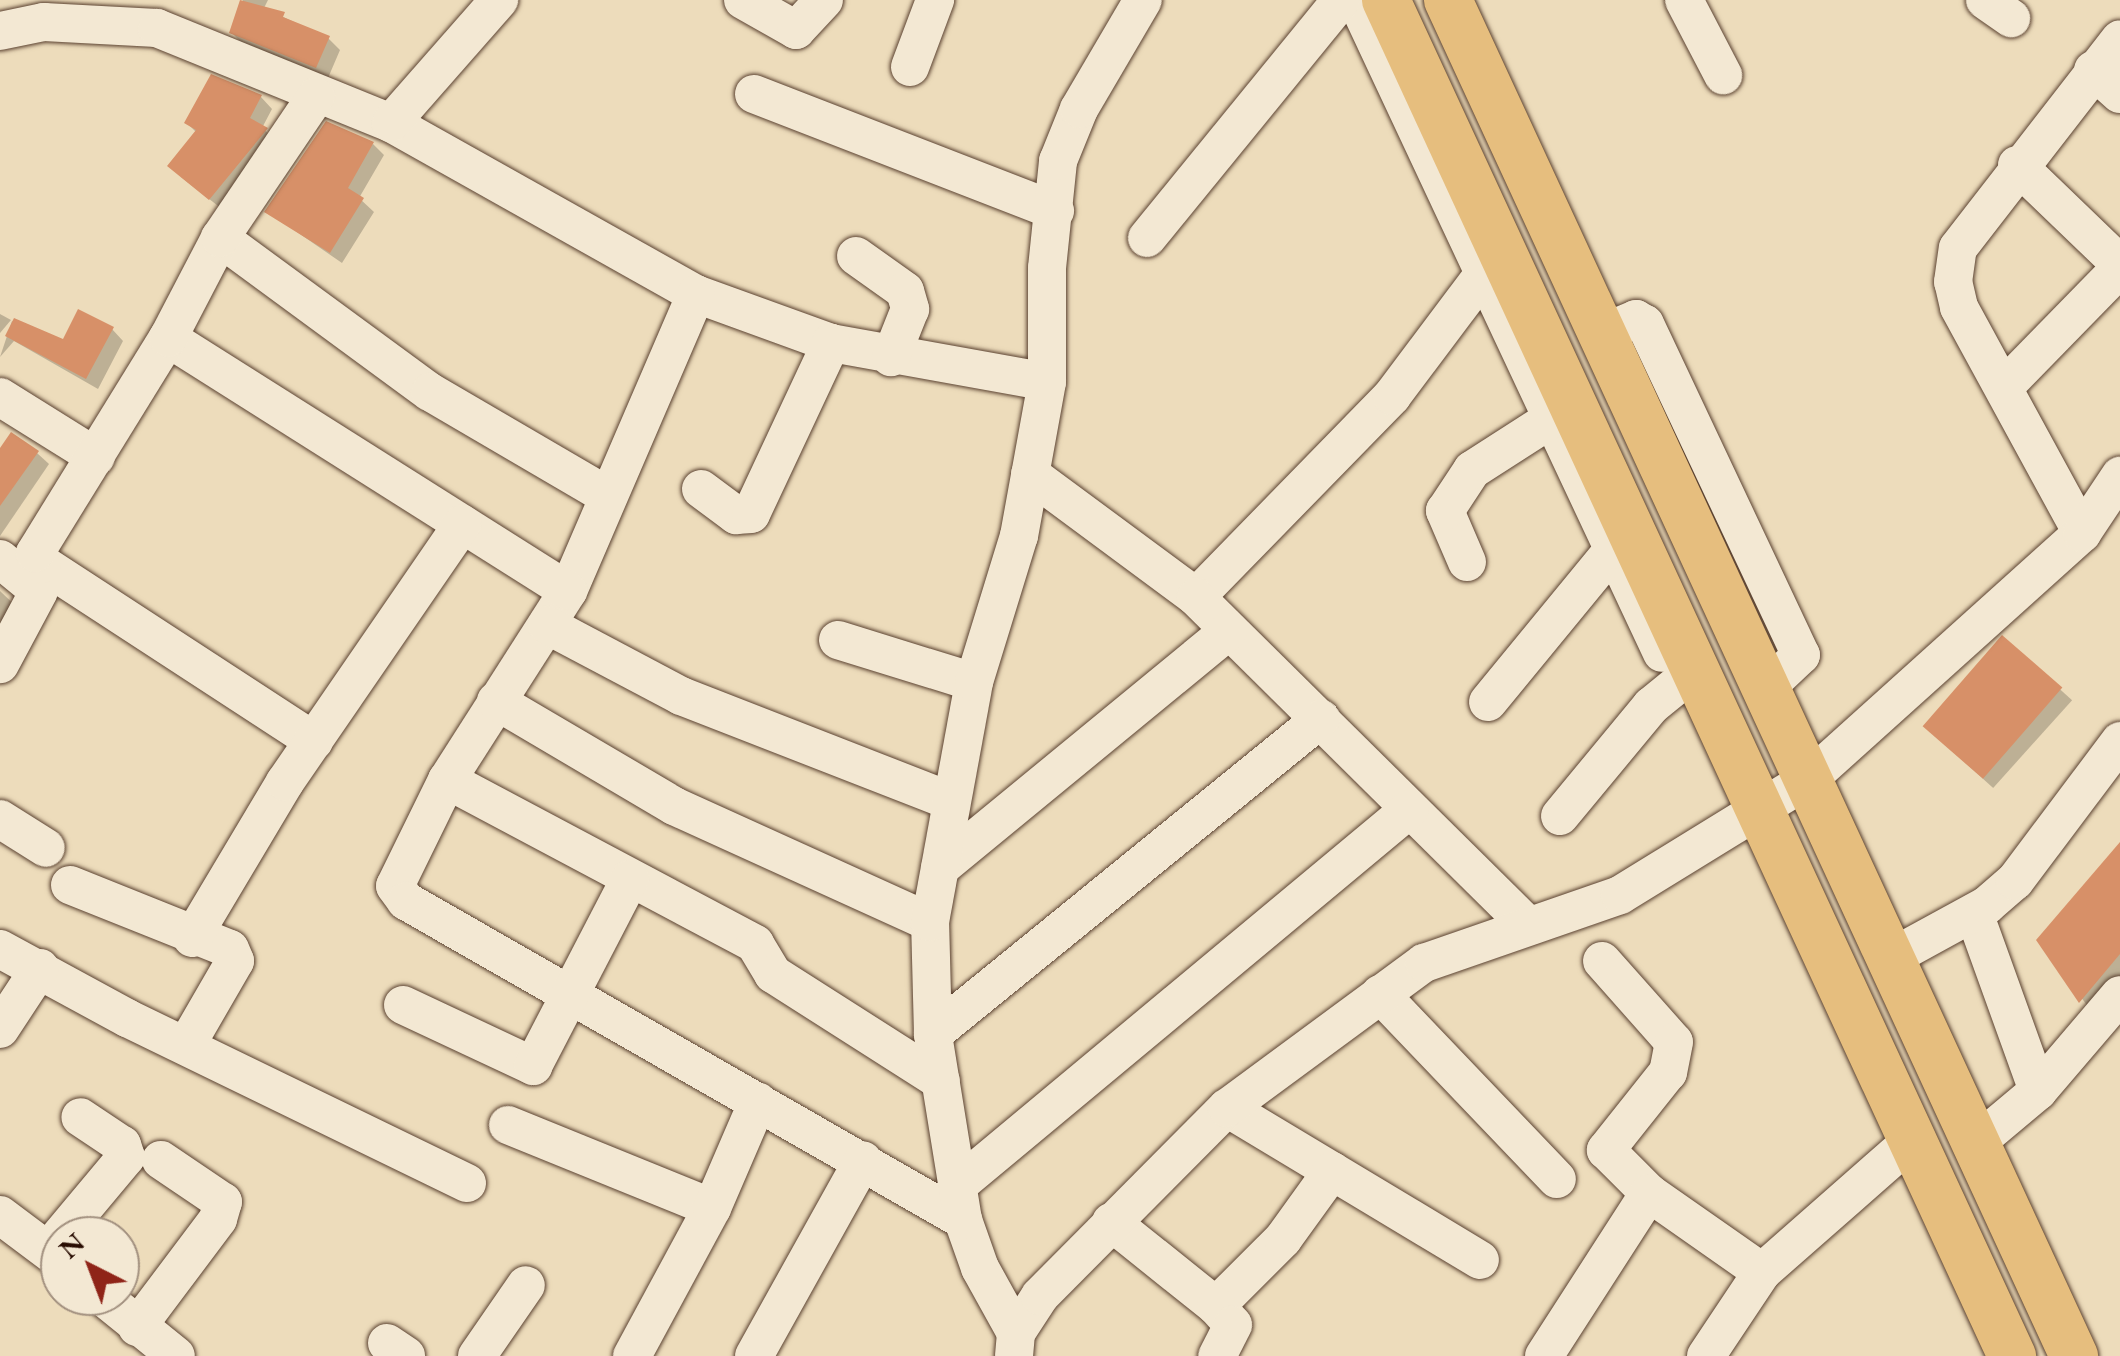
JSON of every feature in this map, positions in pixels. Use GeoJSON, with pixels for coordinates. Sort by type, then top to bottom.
{"type":"FeatureCollection","features":[{"type":"Feature","properties":{"kind":"main road"},"geometry":{"type":"LineString","coordinates":[[1386,0],[1491,263],[1904,1147],[2012,1356]]}},
{"type":"Feature","properties":{"kind":"main road"},"geometry":{"type":"LineString","coordinates":[[1455,3],[1603,333],[1728,549],[1766,687],[1894,956],[2074,1356]]}},
{"type":"Feature","properties":{"kind":"street"},"geometry":{"type":"LineString","coordinates":[[743,0],[796,30],[824,0]]}},
{"type":"Feature","properties":{"kind":"street"},"geometry":{"type":"LineString","coordinates":[[910,67],[935,0]]}},
{"type":"Feature","properties":{"kind":"street"},"geometry":{"type":"LineString","coordinates":[[1015,1344],[980,1268],[960,1203],[934,1034],[930,922],[974,682],[1019,536],[1047,382],[1047,268],[1058,161],[1079,109],[1142,0]]}},
{"type":"Feature","properties":{"kind":"street"},"geometry":{"type":"LineString","coordinates":[[1147,238],[1341,0]]}},
{"type":"Feature","properties":{"kind":"street"},"geometry":{"type":"LineString","coordinates":[[1196,597],[1392,396],[1491,263],[1356,0]]}},
{"type":"Feature","properties":{"kind":"street"},"geometry":{"type":"LineString","coordinates":[[1684,0],[1723,75]]}},
{"type":"Feature","properties":{"kind":"street"},"geometry":{"type":"LineString","coordinates":[[391,123],[492,2]]}},
{"type":"Feature","properties":{"kind":"street"},"geometry":{"type":"LineString","coordinates":[[0,30],[44,22],[157,28],[316,96],[391,123],[696,294],[831,343],[891,357],[1047,382]]}},
{"type":"Feature","properties":{"kind":"street"},"geometry":{"type":"LineString","coordinates":[[2082,532],[1959,307],[1953,282],[1958,248],[2016,165],[2106,82],[2120,39]]}},
{"type":"Feature","properties":{"kind":"street"},"geometry":{"type":"LineString","coordinates":[[754,94],[1055,212]]}},
{"type":"Feature","properties":{"kind":"street"},"geometry":{"type":"LineString","coordinates":[[314,741],[42,564],[35,554],[168,338],[220,238],[316,96]]}},
{"type":"Feature","properties":{"kind":"street"},"geometry":{"type":"LineString","coordinates":[[2005,386],[2120,266],[2016,165]]}},
{"type":"Feature","properties":{"kind":"street"},"geometry":{"type":"LineString","coordinates":[[220,238],[430,392],[608,496]]}},
{"type":"Feature","properties":{"kind":"street"},"geometry":{"type":"LineString","coordinates":[[856,256],[905,291],[910,309],[891,357]]}},
{"type":"Feature","properties":{"kind":"street"},"geometry":{"type":"LineString","coordinates":[[696,294],[568,591],[447,780],[395,886],[398,894],[863,1160],[960,1203]]}},
{"type":"Feature","properties":{"kind":"street"},"geometry":{"type":"LineString","coordinates":[[168,338],[568,591]]}},
{"type":"Feature","properties":{"kind":"street"},"geometry":{"type":"LineString","coordinates":[[701,489],[736,515],[751,514],[831,343]]}},
{"type":"Feature","properties":{"kind":"street"},"geometry":{"type":"LineString","coordinates":[[0,397],[96,457]]}},
{"type":"Feature","properties":{"kind":"street"},"geometry":{"type":"LineString","coordinates":[[1468,562],[1445,511],[1472,470],[1560,412]]}},
{"type":"Feature","properties":{"kind":"street"},"geometry":{"type":"LineString","coordinates":[[1030,474],[1196,597],[1227,632],[1321,719],[1526,924]]}},
{"type":"Feature","properties":{"kind":"street"},"geometry":{"type":"LineString","coordinates":[[1015,1344],[1040,1296],[1227,1108],[1424,962],[1620,895],[1810,778],[2082,532],[2120,476]]}},
{"type":"Feature","properties":{"kind":"street"},"geometry":{"type":"LineString","coordinates":[[192,938],[314,741],[462,524]]}},
{"type":"Feature","properties":{"kind":"street"},"geometry":{"type":"LineString","coordinates":[[1488,702],[1623,545]]}},
{"type":"Feature","properties":{"kind":"street"},"geometry":{"type":"LineString","coordinates":[[0,558],[39,591],[0,664]]}},
{"type":"Feature","properties":{"kind":"street"},"geometry":{"type":"LineString","coordinates":[[547,625],[680,696],[950,801]]}},
{"type":"Feature","properties":{"kind":"street"},"geometry":{"type":"LineString","coordinates":[[940,868],[1227,632]]}},
{"type":"Feature","properties":{"kind":"street"},"geometry":{"type":"LineString","coordinates":[[838,640],[974,682]]}},
{"type":"Feature","properties":{"kind":"street"},"geometry":{"type":"LineString","coordinates":[[1560,816],[1685,676]]}},
{"type":"Feature","properties":{"kind":"street"},"geometry":{"type":"LineString","coordinates":[[496,701],[674,806],[930,922]]}},
{"type":"Feature","properties":{"kind":"street"},"geometry":{"type":"LineString","coordinates":[[934,1034],[1321,719]]}},
{"type":"Feature","properties":{"kind":"street"},"geometry":{"type":"LineString","coordinates":[[1894,956],[1974,913],[2016,881],[2120,742]]}},
{"type":"Feature","properties":{"kind":"street"},"geometry":{"type":"LineString","coordinates":[[447,780],[756,944],[773,974],[941,1080]]}},
{"type":"Feature","properties":{"kind":"street"},"geometry":{"type":"LineString","coordinates":[[960,1203],[1410,809]]}},
{"type":"Feature","properties":{"kind":"street"},"geometry":{"type":"LineString","coordinates":[[0,819],[46,848]]}},
{"type":"Feature","properties":{"kind":"street"},"geometry":{"type":"LineString","coordinates":[[403,1005],[532,1066],[574,996],[630,879]]}},
{"type":"Feature","properties":{"kind":"street"},"geometry":{"type":"LineString","coordinates":[[70,884],[192,938],[230,949],[235,961],[186,1046]]}},
{"type":"Feature","properties":{"kind":"street"},"geometry":{"type":"LineString","coordinates":[[1974,913],[2038,1091]]}},
{"type":"Feature","properties":{"kind":"street"},"geometry":{"type":"LineString","coordinates":[[0,949],[186,1046],[468,1183]]}},
{"type":"Feature","properties":{"kind":"street"},"geometry":{"type":"LineString","coordinates":[[1602,961],[1674,1042],[1668,1072],[1606,1150],[1649,1193],[1762,1272]]}},
{"type":"Feature","properties":{"kind":"street"},"geometry":{"type":"LineString","coordinates":[[0,1030],[40,968]]}},
{"type":"Feature","properties":{"kind":"street"},"geometry":{"type":"LineString","coordinates":[[1380,994],[1556,1180]]}},
{"type":"Feature","properties":{"kind":"street"},"geometry":{"type":"LineString","coordinates":[[1976,1143],[2038,1091],[2120,995]]}},
{"type":"Feature","properties":{"kind":"street"},"geometry":{"type":"LineString","coordinates":[[632,1356],[712,1208],[758,1101]]}},
{"type":"Feature","properties":{"kind":"street"},"geometry":{"type":"LineString","coordinates":[[1227,1108],[1480,1260]]}},
{"type":"Feature","properties":{"kind":"street"},"geometry":{"type":"LineString","coordinates":[[80,1116],[122,1146],[126,1156],[80,1216]]}},
{"type":"Feature","properties":{"kind":"street"},"geometry":{"type":"LineString","coordinates":[[508,1125],[712,1208]]}},
{"type":"Feature","properties":{"kind":"street"},"geometry":{"type":"LineString","coordinates":[[1706,1356],[1762,1272],[1904,1147]]}},
{"type":"Feature","properties":{"kind":"street"},"geometry":{"type":"LineString","coordinates":[[137,1327],[218,1219],[222,1202],[161,1160]]}},
{"type":"Feature","properties":{"kind":"street"},"geometry":{"type":"LineString","coordinates":[[754,1356],[863,1160]]}},
{"type":"Feature","properties":{"kind":"street"},"geometry":{"type":"LineString","coordinates":[[1216,1306],[1283,1239],[1332,1171]]}},
{"type":"Feature","properties":{"kind":"street"},"geometry":{"type":"LineString","coordinates":[[1544,1356],[1649,1193]]}},
{"type":"Feature","properties":{"kind":"street"},"geometry":{"type":"LineString","coordinates":[[0,1215],[40,1237]]}},
{"type":"Feature","properties":{"kind":"street"},"geometry":{"type":"LineString","coordinates":[[1111,1222],[1216,1306],[1233,1325],[1217,1356]]}},
{"type":"Feature","properties":{"kind":"street"},"geometry":{"type":"LineString","coordinates":[[478,1356],[526,1285]]}},
{"type":"Feature","properties":{"kind":"street"},"geometry":{"type":"LineString","coordinates":[[125,1316],[176,1356]]}},
{"type":"Feature","properties":{"kind":"building"},"geometry":{"type":"Polygon","coordinates":[[[240,0],[285,12],[283,17],[330,36],[316,68],[229,33],[240,0]]]}},
{"type":"Feature","properties":{"kind":"building"},"geometry":{"type":"Polygon","coordinates":[[[211,74],[262,95],[250,118],[268,128],[209,200],[167,166],[196,130],[184,123],[211,74]]]}},
{"type":"Feature","properties":{"kind":"building"},"geometry":{"type":"Polygon","coordinates":[[[326,121],[374,142],[348,188],[364,198],[330,253],[264,212],[326,121]]]}},
{"type":"Feature","properties":{"kind":"building"},"geometry":{"type":"Polygon","coordinates":[[[78,309],[114,327],[86,379],[5,336],[14,318],[63,339],[78,309]]]}},
{"type":"Feature","properties":{"kind":"building"},"geometry":{"type":"Polygon","coordinates":[[[11,432],[39,451],[0,506],[0,448],[11,432]]]}},
{"type":"Feature","properties":{"kind":"building"},"geometry":{"type":"Polygon","coordinates":[[[2002,635],[2062,687],[1983,779],[1923,726],[2002,635]]]}},
{"type":"Feature","properties":{"kind":"building"},"geometry":{"type":"Polygon","coordinates":[[[2120,842],[2120,954],[2079,1003],[2036,940],[2120,842]]]}}]}
